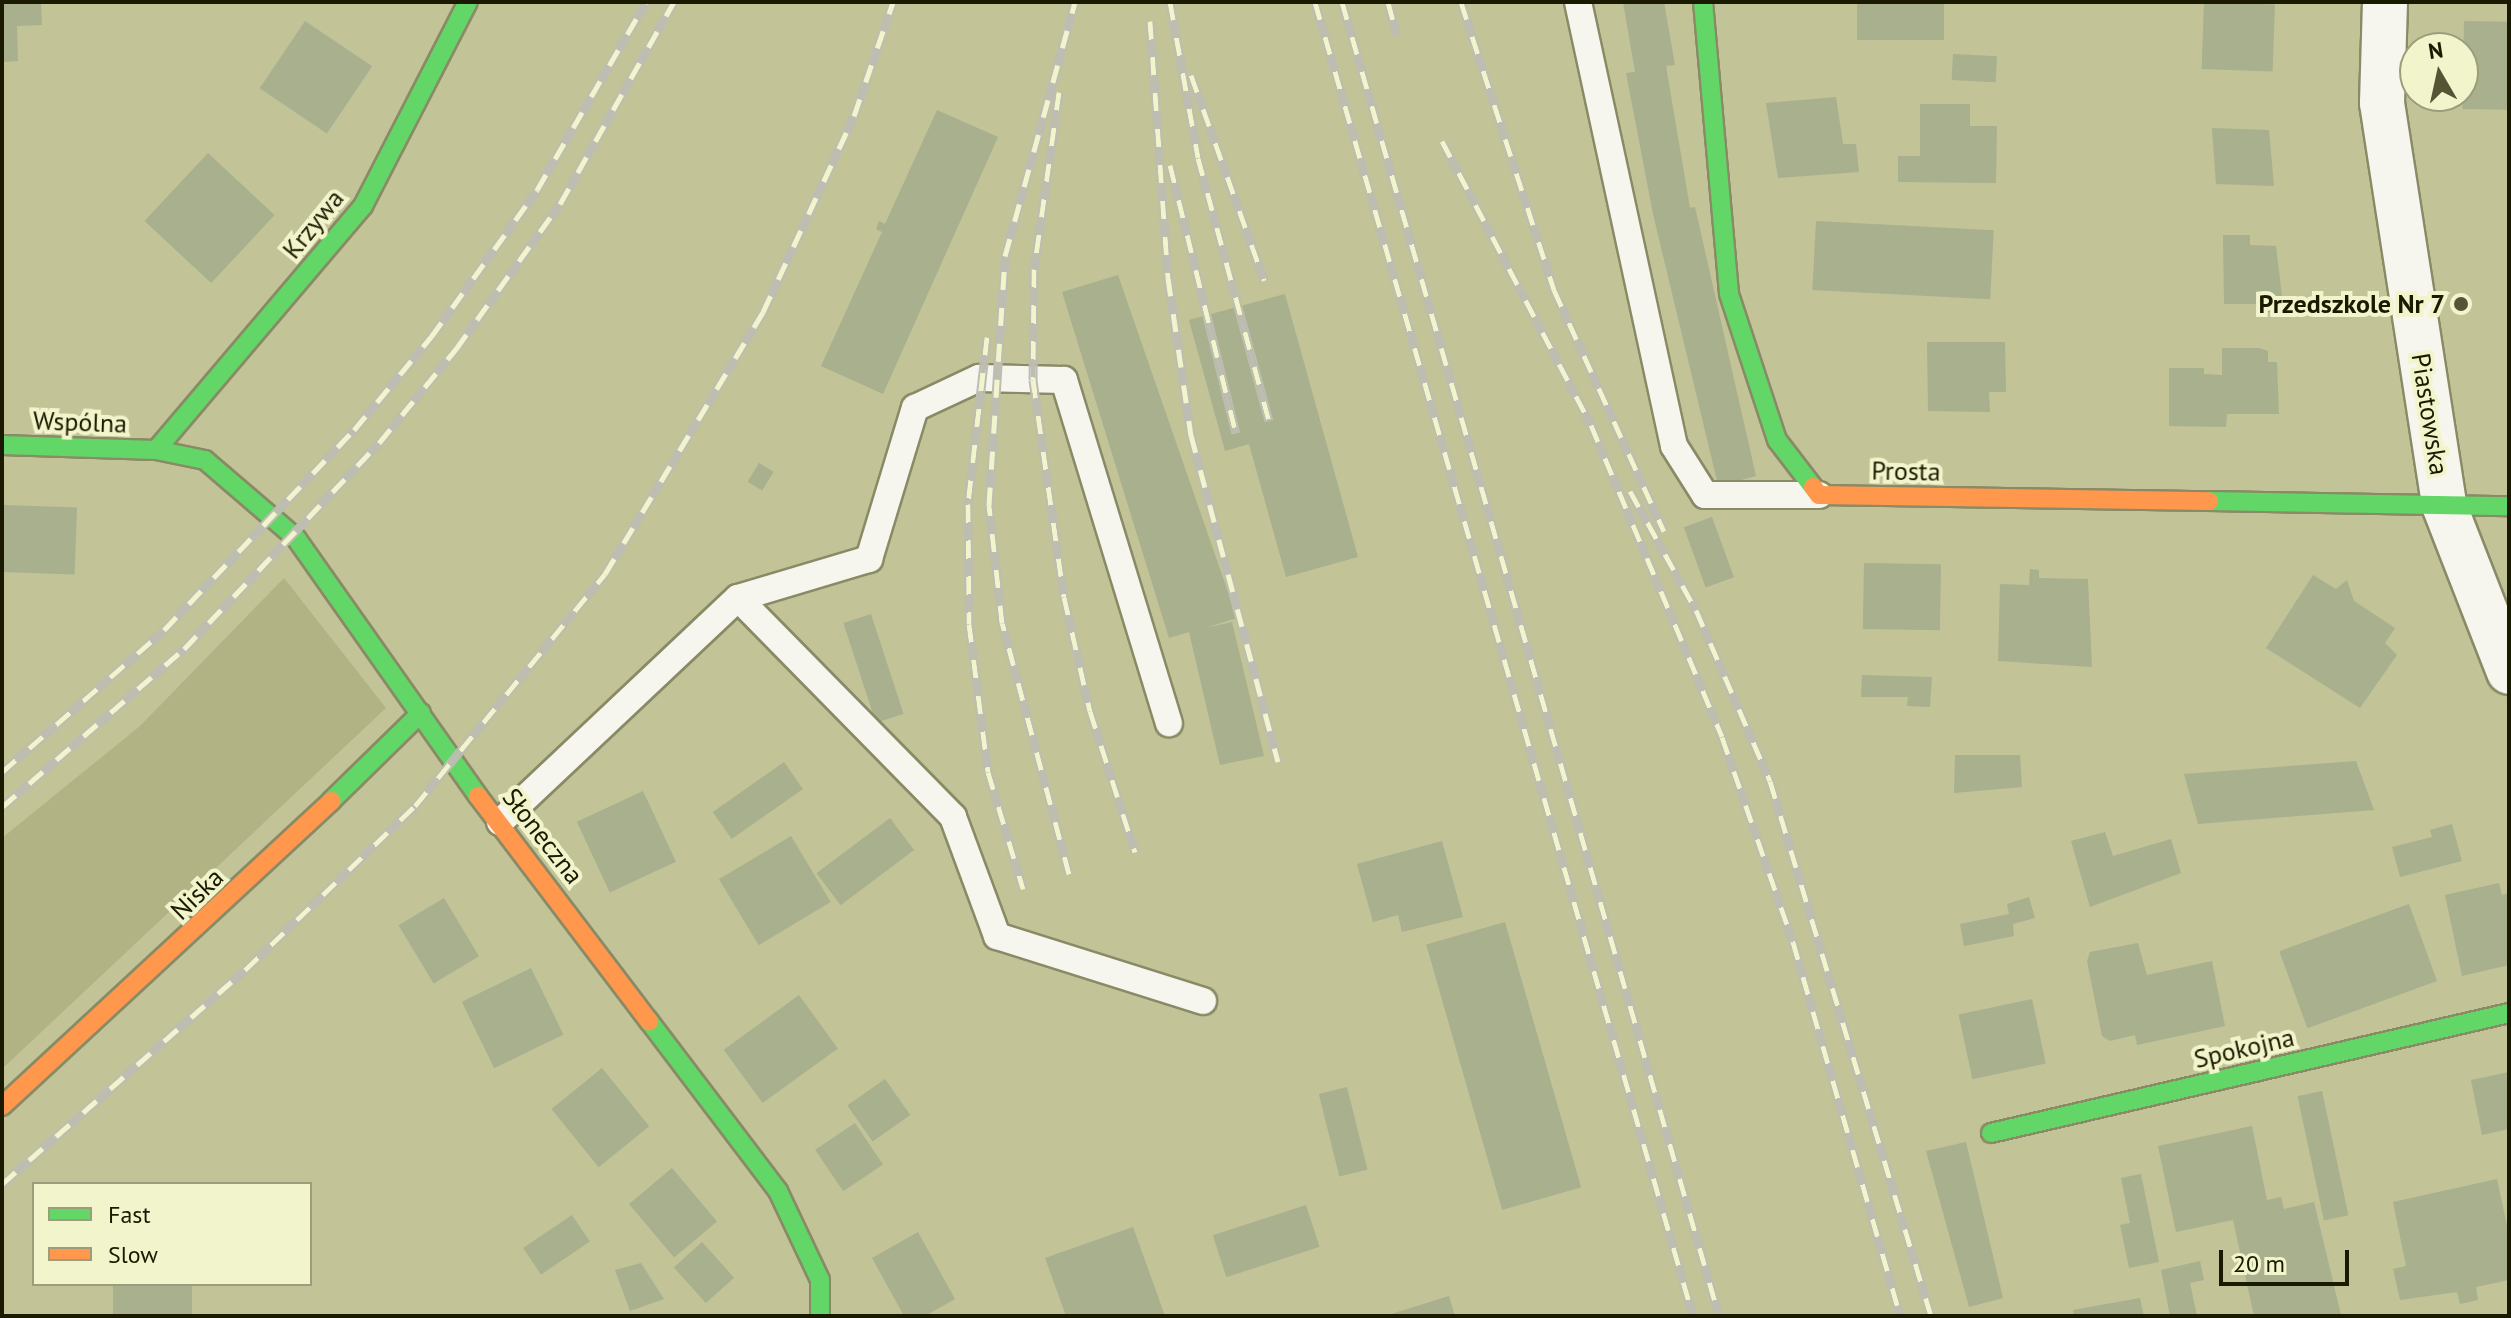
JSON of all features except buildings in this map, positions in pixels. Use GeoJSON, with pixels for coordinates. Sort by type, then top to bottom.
{"type":"FeatureCollection","features":[{"type":"Feature","properties":{"kind":"street","name":"Krzywa"},"geometry":{"type":"LineString","coordinates":[[156,450],[363,206],[468,2]]}},
{"type":"Feature","properties":{"kind":"street"},"geometry":{"type":"LineString","coordinates":[[1703,2],[1729,294],[1777,440],[1819,495]]}},
{"type":"Feature","properties":{"kind":"street","name":"Piastowska"},"geometry":{"type":"LineString","coordinates":[[2385,2],[2382,103],[2444,505],[2509,672]]}},
{"type":"Feature","properties":{"kind":"street","name":"Wspólna"},"geometry":{"type":"LineString","coordinates":[[2,445],[156,450]]}},
{"type":"Feature","properties":{"kind":"street","name":"Słoneczna"},"geometry":{"type":"LineString","coordinates":[[156,450],[205,460],[276,518],[333,583],[500,822],[778,1191],[820,1280],[820,1316]]}},
{"type":"Feature","properties":{"kind":"street","name":"Prosta"},"geometry":{"type":"LineString","coordinates":[[1819,495],[2509,506]]}},
{"type":"Feature","properties":{"kind":"street","name":"Niska"},"geometry":{"type":"LineString","coordinates":[[2,1106],[196,932],[421,713]]}},
{"type":"Feature","properties":{"kind":"street","name":"Spokojna"},"geometry":{"type":"LineString","coordinates":[[1991,1133],[2509,1013]]}},
{"type":"Feature","properties":{"kind":"lane"},"geometry":{"type":"LineString","coordinates":[[1578,2],[1674,446],[1705,495],[1819,495]]}},
{"type":"Feature","properties":{"kind":"lane"},"geometry":{"type":"LineString","coordinates":[[500,822],[738,598],[869,559],[915,408],[979,378],[1064,380],[1169,723]]}},
{"type":"Feature","properties":{"kind":"lane"},"geometry":{"type":"LineString","coordinates":[[738,598],[953,817],[997,936],[1203,1001]]}},
{"type":"Feature","properties":{"kind":"green space"},"geometry":{"type":"Polygon","coordinates":[[[284,578],[386,708],[2,1069],[2,838],[140,726],[284,578]]]}},
{"type":"Feature","properties":{"kind":"railway"},"geometry":{"type":"LineString","coordinates":[[2,772],[164,630],[354,430],[431,337],[537,190],[646,2]]}},
{"type":"Feature","properties":{"kind":"railway"},"geometry":{"type":"LineString","coordinates":[[2,807],[184,649],[379,443],[456,349],[560,204],[674,2]]}},
{"type":"Feature","properties":{"kind":"railway"},"geometry":{"type":"LineString","coordinates":[[2,1184],[245,970],[415,806],[605,574],[763,312],[854,116],[893,2]]}},
{"type":"Feature","properties":{"kind":"railway"},"geometry":{"type":"LineString","coordinates":[[1069,874],[1002,623],[989,505],[1005,256],[1075,2]]}},
{"type":"Feature","properties":{"kind":"railway"},"geometry":{"type":"LineString","coordinates":[[1170,2],[1198,158],[1269,421]]}},
{"type":"Feature","properties":{"kind":"railway"},"geometry":{"type":"LineString","coordinates":[[1315,2],[1693,1316]]}},
{"type":"Feature","properties":{"kind":"railway"},"geometry":{"type":"LineString","coordinates":[[1342,2],[1719,1316]]}},
{"type":"Feature","properties":{"kind":"railway"},"geometry":{"type":"LineString","coordinates":[[1388,2],[1397,35]]}},
{"type":"Feature","properties":{"kind":"railway"},"geometry":{"type":"LineString","coordinates":[[1461,2],[1554,290],[1664,531]]}},
{"type":"Feature","properties":{"kind":"railway"},"geometry":{"type":"LineString","coordinates":[[1150,21],[1168,278],[1191,435],[1278,762]]}},
{"type":"Feature","properties":{"kind":"railway"},"geometry":{"type":"LineString","coordinates":[[1191,75],[1264,280]]}},
{"type":"Feature","properties":{"kind":"railway"},"geometry":{"type":"LineString","coordinates":[[1059,92],[1034,269],[1033,380],[1064,597],[1090,711],[1135,852]]}},
{"type":"Feature","properties":{"kind":"railway"},"geometry":{"type":"LineString","coordinates":[[1442,141],[1591,425],[1722,737],[1793,942],[1900,1316]]}},
{"type":"Feature","properties":{"kind":"railway"},"geometry":{"type":"LineString","coordinates":[[1170,165],[1236,433]]}},
{"type":"Feature","properties":{"kind":"railway"},"geometry":{"type":"LineString","coordinates":[[987,337],[968,504],[969,624],[988,772],[1023,889]]}},
{"type":"Feature","properties":{"kind":"railway"},"geometry":{"type":"LineString","coordinates":[[1630,491],[1696,610],[1770,781],[1931,1316]]}},
{"type":"Feature","properties":{"kind":"traffic: fast"},"geometry":{"type":"LineString","coordinates":[[156,450],[363,206],[468,2]]}},
{"type":"Feature","properties":{"kind":"traffic: fast"},"geometry":{"type":"LineString","coordinates":[[1703,2],[1729,294],[1777,440],[1813,487]]}},
{"type":"Feature","properties":{"kind":"traffic: fast"},"geometry":{"type":"LineString","coordinates":[[2,445],[156,450],[205,460],[296,538],[478,796]]}},
{"type":"Feature","properties":{"kind":"traffic: fast"},"geometry":{"type":"LineString","coordinates":[[2209,501],[2509,506]]}},
{"type":"Feature","properties":{"kind":"traffic: fast"},"geometry":{"type":"LineString","coordinates":[[331,801],[421,713]]}},
{"type":"Feature","properties":{"kind":"traffic: fast"},"geometry":{"type":"LineString","coordinates":[[1991,1133],[2509,1013]]}},
{"type":"Feature","properties":{"kind":"traffic: fast"},"geometry":{"type":"LineString","coordinates":[[649,1021],[778,1191],[820,1280],[820,1316]]}},
{"type":"Feature","properties":{"kind":"traffic: slow"},"geometry":{"type":"LineString","coordinates":[[1813,487],[1819,495],[2209,501]]}},
{"type":"Feature","properties":{"kind":"traffic: slow"},"geometry":{"type":"LineString","coordinates":[[478,796],[649,1021]]}},
{"type":"Feature","properties":{"kind":"traffic: slow"},"geometry":{"type":"LineString","coordinates":[[2,1106],[331,801]]}},
{"type":"Feature","properties":{"kind":"place","name":"Przedszkole Nr 7"},"geometry":{"type":"Point","coordinates":[2461,304]}}]}
